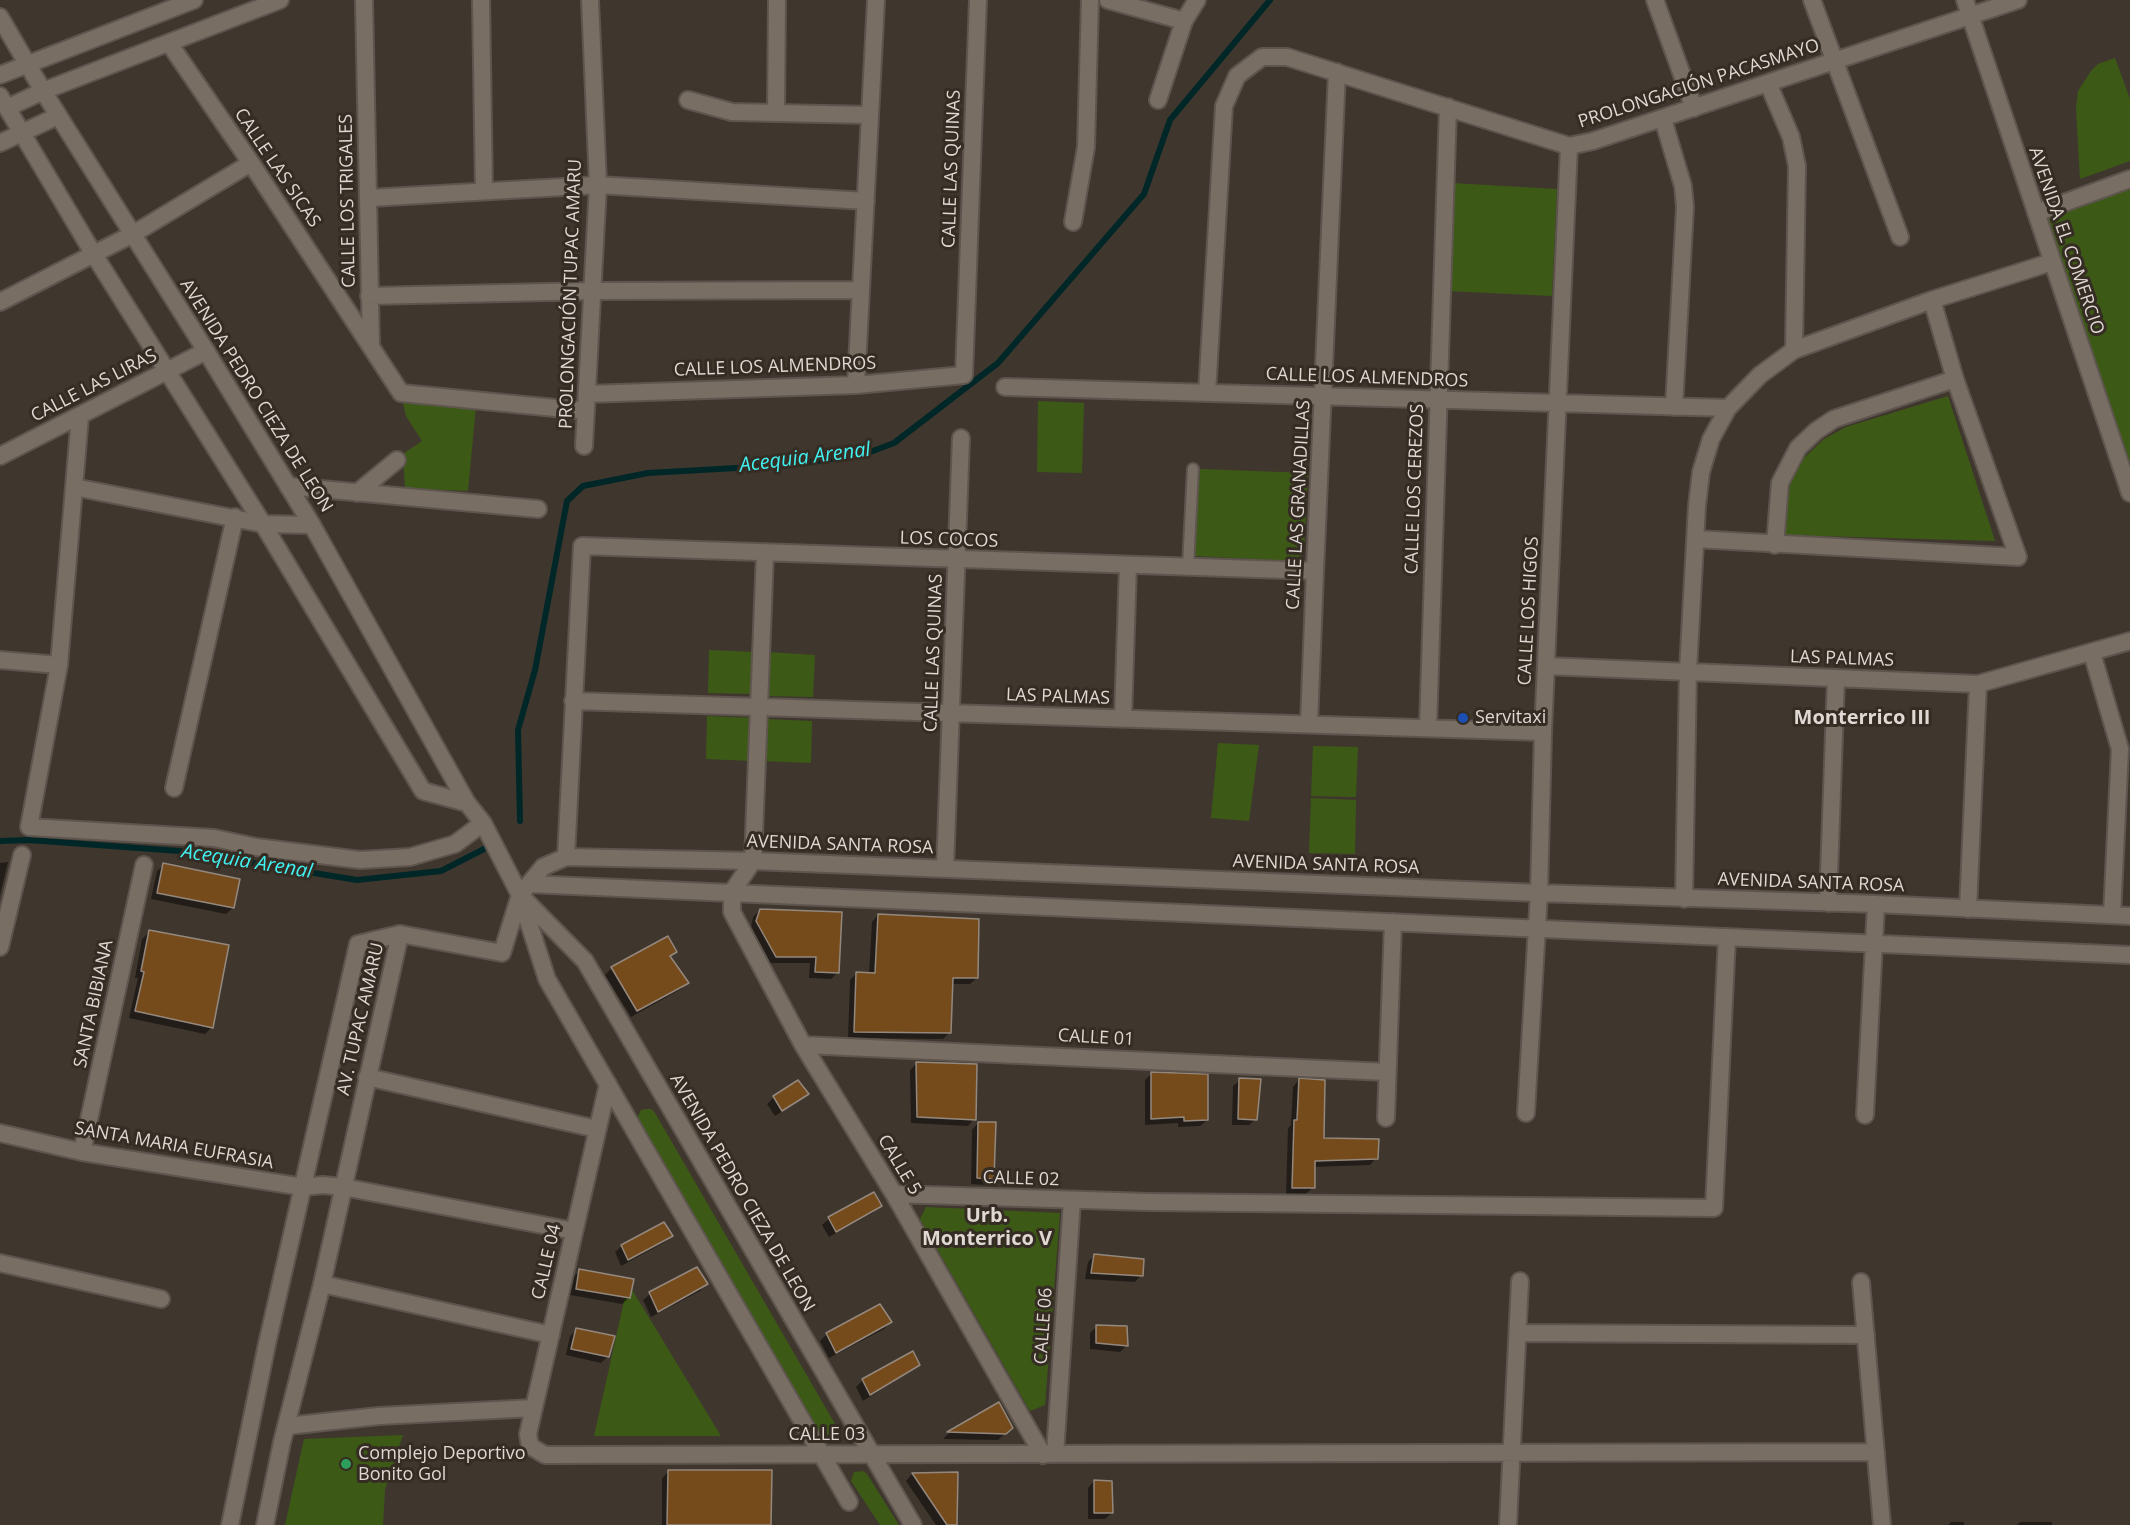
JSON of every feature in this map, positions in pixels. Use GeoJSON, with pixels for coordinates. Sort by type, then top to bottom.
{"type":"FeatureCollection","features":[{"type":"Feature","properties":{"kind":"street"},"geometry":{"type":"LineString","coordinates":[[0,75],[194,0]]}},
{"type":"Feature","properties":{"kind":"street"},"geometry":{"type":"LineString","coordinates":[[280,0],[43,91],[4,102],[93,253],[263,524],[423,791],[467,803]]}},
{"type":"Feature","properties":{"kind":"street","name":"CALLE LOS TRIGALES"},"geometry":{"type":"LineString","coordinates":[[364,0],[371,347]]}},
{"type":"Feature","properties":{"kind":"street"},"geometry":{"type":"LineString","coordinates":[[481,0],[484,191]]}},
{"type":"Feature","properties":{"kind":"street"},"geometry":{"type":"LineString","coordinates":[[590,0],[598,0]]}},
{"type":"Feature","properties":{"kind":"street","name":"PROLONGACIÓN TUPAC AMARU"},"geometry":{"type":"LineString","coordinates":[[584,446],[598,184],[590,0]]}},
{"type":"Feature","properties":{"kind":"street"},"geometry":{"type":"LineString","coordinates":[[776,113],[777,0]]}},
{"type":"Feature","properties":{"kind":"street"},"geometry":{"type":"LineString","coordinates":[[856,385],[876,0]]}},
{"type":"Feature","properties":{"kind":"street","name":"CALLE LAS QUINAS"},"geometry":{"type":"LineString","coordinates":[[964,375],[978,0]]}},
{"type":"Feature","properties":{"kind":"street"},"geometry":{"type":"LineString","coordinates":[[1073,222],[1086,147],[1090,0]]}},
{"type":"Feature","properties":{"kind":"street"},"geometry":{"type":"LineString","coordinates":[[1108,0],[1185,21]]}},
{"type":"Feature","properties":{"kind":"street"},"geometry":{"type":"LineString","coordinates":[[1158,100],[1185,21],[1197,0]]}},
{"type":"Feature","properties":{"kind":"street"},"geometry":{"type":"LineString","coordinates":[[1638,0],[1656,2],[1694,108]]}},
{"type":"Feature","properties":{"kind":"street"},"geometry":{"type":"LineString","coordinates":[[1812,0],[1900,237]]}},
{"type":"Feature","properties":{"kind":"street","name":"PROLONGACIÓN PACASMAYO"},"geometry":{"type":"LineString","coordinates":[[1208,393],[1224,106],[1237,76],[1262,57],[1287,57],[1569,146],[1593,141],[1834,61],[1968,8],[2018,0]]}},
{"type":"Feature","properties":{"kind":"street","name":"AVENIDA EL COMERCIO"},"geometry":{"type":"LineString","coordinates":[[1968,8],[2130,493]]}},
{"type":"Feature","properties":{"kind":"street","name":"AVENIDA PEDRO CIEZA DE LEON"},"geometry":{"type":"LineString","coordinates":[[0,17],[58,116],[312,525],[467,803],[524,889],[585,961],[913,1525]]}},
{"type":"Feature","properties":{"kind":"street","name":"CALLE LAS SICAS"},"geometry":{"type":"LineString","coordinates":[[169,43],[251,163],[371,347]]}},
{"type":"Feature","properties":{"kind":"street","name":"CALLE LAS GRANADILLAS"},"geometry":{"type":"LineString","coordinates":[[1310,724],[1338,72]]}},
{"type":"Feature","properties":{"kind":"street"},"geometry":{"type":"LineString","coordinates":[[1768,83],[1791,137],[1797,166],[1794,350]]}},
{"type":"Feature","properties":{"kind":"street"},"geometry":{"type":"LineString","coordinates":[[688,100],[732,112],[870,115]]}},
{"type":"Feature","properties":{"kind":"street","name":"CALLE LOS CEREZOS"},"geometry":{"type":"LineString","coordinates":[[1428,728],[1448,107]]}},
{"type":"Feature","properties":{"kind":"street"},"geometry":{"type":"LineString","coordinates":[[0,143],[58,116]]}},
{"type":"Feature","properties":{"kind":"street"},"geometry":{"type":"LineString","coordinates":[[1663,118],[1683,186],[1685,207],[1674,407]]}},
{"type":"Feature","properties":{"kind":"street","name":"CALLE LOS HIGOS"},"geometry":{"type":"LineString","coordinates":[[1526,1113],[1539,893],[1543,732],[1569,146]]}},
{"type":"Feature","properties":{"kind":"street"},"geometry":{"type":"LineString","coordinates":[[0,302],[133,234],[251,163]]}},
{"type":"Feature","properties":{"kind":"street"},"geometry":{"type":"LineString","coordinates":[[2036,213],[2130,179]]}},
{"type":"Feature","properties":{"kind":"street"},"geometry":{"type":"LineString","coordinates":[[369,198],[598,184],[866,201]]}},
{"type":"Feature","properties":{"kind":"street"},"geometry":{"type":"LineString","coordinates":[[1684,899],[1688,671],[1701,472],[1711,439],[1728,408],[1760,375],[1794,350],[1932,300],[2052,262]]}},
{"type":"Feature","properties":{"kind":"street"},"geometry":{"type":"LineString","coordinates":[[369,296],[594,291],[861,290]]}},
{"type":"Feature","properties":{"kind":"street"},"geometry":{"type":"LineString","coordinates":[[1695,539],[2018,557],[1955,379],[1932,300]]}},
{"type":"Feature","properties":{"kind":"street","name":"CALLE LOS ALMENDROS"},"geometry":{"type":"LineString","coordinates":[[371,347],[401,393],[586,402],[856,385],[964,375]]}},
{"type":"Feature","properties":{"kind":"street","name":"CALLE LAS LIRAS"},"geometry":{"type":"LineString","coordinates":[[0,456],[206,351]]}},
{"type":"Feature","properties":{"kind":"street"},"geometry":{"type":"LineString","coordinates":[[1775,544],[1780,483],[1798,448],[1816,431],[1834,419],[1955,379]]}},
{"type":"Feature","properties":{"kind":"street","name":"CALLE LOS ALMENDROS"},"geometry":{"type":"LineString","coordinates":[[1005,387],[1728,408]]}},
{"type":"Feature","properties":{"kind":"street"},"geometry":{"type":"LineString","coordinates":[[80,416],[59,665],[29,827],[214,838],[256,847],[360,860],[410,857],[455,844],[487,830]]}},
{"type":"Feature","properties":{"kind":"street","name":"CALLE LAS QUINAS"},"geometry":{"type":"LineString","coordinates":[[945,869],[961,438]]}},
{"type":"Feature","properties":{"kind":"street"},"geometry":{"type":"LineString","coordinates":[[357,493],[397,460]]}},
{"type":"Feature","properties":{"kind":"street"},"geometry":{"type":"LineString","coordinates":[[288,486],[538,510]]}},
{"type":"Feature","properties":{"kind":"street"},"geometry":{"type":"LineString","coordinates":[[74,487],[263,524],[312,525]]}},
{"type":"Feature","properties":{"kind":"street"},"geometry":{"type":"LineString","coordinates":[[174,788],[235,518]]}},
{"type":"Feature","properties":{"kind":"street","name":"LOS COCOS"},"geometry":{"type":"LineString","coordinates":[[573,701],[582,546],[1315,571]]}},
{"type":"Feature","properties":{"kind":"street"},"geometry":{"type":"LineString","coordinates":[[732,892],[753,861],[765,553]]}},
{"type":"Feature","properties":{"kind":"street"},"geometry":{"type":"LineString","coordinates":[[1123,719],[1128,565]]}},
{"type":"Feature","properties":{"kind":"street","name":"LAS PALMAS"},"geometry":{"type":"LineString","coordinates":[[1546,666],[1978,684],[2130,641]]}},
{"type":"Feature","properties":{"kind":"street"},"geometry":{"type":"LineString","coordinates":[[2092,653],[2120,749],[2112,915]]}},
{"type":"Feature","properties":{"kind":"street"},"geometry":{"type":"LineString","coordinates":[[0,660],[59,665]]}},
{"type":"Feature","properties":{"kind":"street"},"geometry":{"type":"LineString","coordinates":[[1828,903],[1836,678]]}},
{"type":"Feature","properties":{"kind":"street"},"geometry":{"type":"LineString","coordinates":[[1968,909],[1978,684]]}},
{"type":"Feature","properties":{"kind":"street"},"geometry":{"type":"LineString","coordinates":[[566,857],[573,701]]}},
{"type":"Feature","properties":{"kind":"street","name":"LAS PALMAS"},"geometry":{"type":"LineString","coordinates":[[573,701],[1543,732]]}},
{"type":"Feature","properties":{"kind":"street"},"geometry":{"type":"LineString","coordinates":[[0,947],[22,855]]}},
{"type":"Feature","properties":{"kind":"street","name":"AVENIDA SANTA ROSA"},"geometry":{"type":"LineString","coordinates":[[524,889],[543,867],[566,857],[753,861],[1684,899],[1876,904],[2130,916]]}},
{"type":"Feature","properties":{"kind":"street","name":"SANTA BIBIANA"},"geometry":{"type":"LineString","coordinates":[[82,1152],[144,865]]}},
{"type":"Feature","properties":{"kind":"street"},"geometry":{"type":"LineString","coordinates":[[400,934],[502,953],[524,889],[732,892],[2130,955]]}},
{"type":"Feature","properties":{"kind":"street","name":"AVENIDA PEDRO CIEZA DE LEON"},"geometry":{"type":"LineString","coordinates":[[524,889],[547,979],[849,1502]]}},
{"type":"Feature","properties":{"kind":"street","name":"CALLE 5"},"geometry":{"type":"LineString","coordinates":[[732,892],[732,912],[803,1045],[1049,1454]]}},
{"type":"Feature","properties":{"kind":"street"},"geometry":{"type":"LineString","coordinates":[[1865,1115],[1876,904]]}},
{"type":"Feature","properties":{"kind":"street"},"geometry":{"type":"LineString","coordinates":[[1386,1118],[1393,922]]}},
{"type":"Feature","properties":{"kind":"street","name":"AV. TUPAC AMARU"},"geometry":{"type":"LineString","coordinates":[[230,1525],[267,1344],[358,944],[400,934],[322,1284],[286,1426],[265,1525]]}},
{"type":"Feature","properties":{"kind":"street","name":"CALLE 02"},"geometry":{"type":"LineString","coordinates":[[894,1194],[1148,1202],[1714,1209],[1727,937]]}},
{"type":"Feature","properties":{"kind":"street","name":"CALLE 01"},"geometry":{"type":"LineString","coordinates":[[803,1045],[1387,1072]]}},
{"type":"Feature","properties":{"kind":"street"},"geometry":{"type":"LineString","coordinates":[[367,1077],[597,1129]]}},
{"type":"Feature","properties":{"kind":"street","name":"CALLE 04"},"geometry":{"type":"LineString","coordinates":[[532,1448],[528,1434],[608,1084]]}},
{"type":"Feature","properties":{"kind":"street","name":"SANTA MARIA EUFRASIA"},"geometry":{"type":"LineString","coordinates":[[0,1133],[82,1152],[303,1187],[323,1185],[343,1187],[574,1231]]}},
{"type":"Feature","properties":{"kind":"street","name":"CALLE 06"},"geometry":{"type":"LineString","coordinates":[[1049,1454],[1072,1200]]}},
{"type":"Feature","properties":{"kind":"street"},"geometry":{"type":"LineString","coordinates":[[0,1263],[161,1299]]}},
{"type":"Feature","properties":{"kind":"street"},"geometry":{"type":"LineString","coordinates":[[1508,1525],[1520,1281]]}},
{"type":"Feature","properties":{"kind":"street"},"geometry":{"type":"LineString","coordinates":[[1861,1282],[1882,1525]]}},
{"type":"Feature","properties":{"kind":"street"},"geometry":{"type":"LineString","coordinates":[[322,1284],[551,1335]]}},
{"type":"Feature","properties":{"kind":"street"},"geometry":{"type":"LineString","coordinates":[[1518,1334],[1866,1335]]}},
{"type":"Feature","properties":{"kind":"street"},"geometry":{"type":"LineString","coordinates":[[286,1426],[379,1416],[534,1408]]}},
{"type":"Feature","properties":{"kind":"street","name":"CALLE 03"},"geometry":{"type":"LineString","coordinates":[[532,1448],[552,1457],[820,1454],[1876,1452]]}},
{"type":"Feature","properties":{"kind":"lane"},"geometry":{"type":"LineString","coordinates":[[1188,567],[1193,469]]}},
{"type":"Feature","properties":{"kind":"green space"},"geometry":{"type":"Polygon","coordinates":[[[2115,58],[2130,99],[2130,161],[2080,179],[2076,109],[2078,91],[2098,64],[2115,58]]]}},
{"type":"Feature","properties":{"kind":"green space"},"geometry":{"type":"Polygon","coordinates":[[[1452,183],[1557,189],[1552,296],[1447,291],[1452,183]]]}},
{"type":"Feature","properties":{"kind":"green space"},"geometry":{"type":"Polygon","coordinates":[[[2130,186],[2130,466],[2044,217],[2130,186]]]}},
{"type":"Feature","properties":{"kind":"green space"},"geometry":{"type":"Polygon","coordinates":[[[1948,396],[1995,541],[1784,535],[1790,482],[1804,458],[1824,439],[1846,427],[1948,396]]]}},
{"type":"Feature","properties":{"kind":"green space"},"geometry":{"type":"Polygon","coordinates":[[[402,399],[476,406],[468,491],[405,488],[403,454],[422,441],[406,416],[402,399]]]}},
{"type":"Feature","properties":{"kind":"green space"},"geometry":{"type":"Polygon","coordinates":[[[1038,401],[1084,403],[1082,473],[1037,472],[1038,401]]]}},
{"type":"Feature","properties":{"kind":"green space"},"geometry":{"type":"Polygon","coordinates":[[[1200,469],[1308,473],[1304,553],[1293,561],[1194,556],[1200,469]]]}},
{"type":"Feature","properties":{"kind":"green space"},"geometry":{"type":"Polygon","coordinates":[[[709,650],[755,652],[754,694],[708,693],[709,650]]]}},
{"type":"Feature","properties":{"kind":"green space"},"geometry":{"type":"Polygon","coordinates":[[[768,652],[815,655],[813,697],[766,696],[768,652]]]}},
{"type":"Feature","properties":{"kind":"green space"},"geometry":{"type":"Polygon","coordinates":[[[707,716],[753,718],[752,761],[706,759],[707,716]]]}},
{"type":"Feature","properties":{"kind":"green space"},"geometry":{"type":"Polygon","coordinates":[[[765,719],[812,721],[811,763],[763,761],[765,719]]]}},
{"type":"Feature","properties":{"kind":"green space"},"geometry":{"type":"Polygon","coordinates":[[[1218,743],[1259,745],[1249,821],[1211,818],[1218,743]]]}},
{"type":"Feature","properties":{"kind":"green space"},"geometry":{"type":"Polygon","coordinates":[[[1313,746],[1358,747],[1356,797],[1311,796],[1313,746]]]}},
{"type":"Feature","properties":{"kind":"green space"},"geometry":{"type":"Polygon","coordinates":[[[1311,798],[1356,800],[1355,854],[1309,853],[1311,798]]]}},
{"type":"Feature","properties":{"kind":"green space"},"geometry":{"type":"Polygon","coordinates":[[[651,1109],[655,1113],[835,1424],[836,1427],[831,1435],[820,1434],[638,1123],[641,1110],[651,1109]]]}},
{"type":"Feature","properties":{"kind":"green space"},"geometry":{"type":"Polygon","coordinates":[[[926,1207],[1060,1213],[1045,1405],[1030,1411],[920,1219],[926,1207]]]}},
{"type":"Feature","properties":{"kind":"green space"},"geometry":{"type":"Polygon","coordinates":[[[628,1283],[721,1436],[594,1436],[628,1283]]]}},
{"type":"Feature","properties":{"kind":"green space","name":"Complejo Deportivo Bonito Gol"},"geometry":{"type":"Polygon","coordinates":[[[403,1435],[385,1489],[383,1525],[285,1525],[304,1439],[403,1435]]]}},
{"type":"Feature","properties":{"kind":"green space"},"geometry":{"type":"Polygon","coordinates":[[[863,1471],[899,1525],[880,1525],[851,1481],[854,1472],[863,1471]]]}},
{"type":"Feature","properties":{"kind":"building"},"geometry":{"type":"Polygon","coordinates":[[[163,863],[240,879],[234,908],[157,893],[163,863]]]}},
{"type":"Feature","properties":{"kind":"building"},"geometry":{"type":"Polygon","coordinates":[[[760,909],[842,912],[839,973],[815,972],[816,957],[776,957],[756,921],[760,909]]]}},
{"type":"Feature","properties":{"kind":"building"},"geometry":{"type":"Polygon","coordinates":[[[878,914],[979,919],[978,978],[953,978],[951,1033],[854,1032],[856,972],[875,973],[878,914]]]}},
{"type":"Feature","properties":{"kind":"building"},"geometry":{"type":"Polygon","coordinates":[[[149,930],[229,945],[213,1028],[135,1011],[144,972],[141,971],[149,930]]]}},
{"type":"Feature","properties":{"kind":"building"},"geometry":{"type":"Polygon","coordinates":[[[668,936],[677,952],[670,956],[689,983],[637,1011],[611,967],[668,936]]]}},
{"type":"Feature","properties":{"kind":"building"},"geometry":{"type":"Polygon","coordinates":[[[916,1062],[977,1064],[976,1120],[917,1117],[916,1062]]]}},
{"type":"Feature","properties":{"kind":"building"},"geometry":{"type":"Polygon","coordinates":[[[1151,1072],[1208,1074],[1208,1120],[1184,1121],[1184,1117],[1151,1119],[1151,1072]]]}},
{"type":"Feature","properties":{"kind":"building"},"geometry":{"type":"Polygon","coordinates":[[[1239,1078],[1261,1079],[1257,1120],[1238,1119],[1239,1078]]]}},
{"type":"Feature","properties":{"kind":"building"},"geometry":{"type":"Polygon","coordinates":[[[1299,1078],[1325,1080],[1324,1138],[1379,1139],[1378,1159],[1315,1161],[1315,1188],[1292,1188],[1294,1120],[1297,1120],[1299,1078]]]}},
{"type":"Feature","properties":{"kind":"building"},"geometry":{"type":"Polygon","coordinates":[[[798,1080],[809,1094],[782,1111],[773,1096],[798,1080]]]}},
{"type":"Feature","properties":{"kind":"building"},"geometry":{"type":"Polygon","coordinates":[[[978,1122],[996,1122],[994,1179],[977,1178],[978,1122]]]}},
{"type":"Feature","properties":{"kind":"building"},"geometry":{"type":"Polygon","coordinates":[[[874,1192],[882,1206],[836,1232],[828,1217],[874,1192]]]}},
{"type":"Feature","properties":{"kind":"building"},"geometry":{"type":"Polygon","coordinates":[[[664,1222],[673,1236],[628,1260],[621,1245],[664,1222]]]}},
{"type":"Feature","properties":{"kind":"building"},"geometry":{"type":"Polygon","coordinates":[[[1094,1254],[1144,1259],[1143,1276],[1091,1273],[1094,1254]]]}},
{"type":"Feature","properties":{"kind":"building"},"geometry":{"type":"Polygon","coordinates":[[[697,1267],[708,1284],[658,1312],[649,1292],[697,1267]]]}},
{"type":"Feature","properties":{"kind":"building"},"geometry":{"type":"Polygon","coordinates":[[[579,1269],[634,1279],[630,1298],[576,1289],[579,1269]]]}},
{"type":"Feature","properties":{"kind":"building"},"geometry":{"type":"Polygon","coordinates":[[[880,1304],[892,1322],[836,1353],[826,1333],[880,1304]]]}},
{"type":"Feature","properties":{"kind":"building"},"geometry":{"type":"Polygon","coordinates":[[[1096,1325],[1127,1326],[1128,1346],[1096,1343],[1096,1325]]]}},
{"type":"Feature","properties":{"kind":"building"},"geometry":{"type":"Polygon","coordinates":[[[576,1328],[615,1336],[609,1357],[571,1349],[576,1328]]]}},
{"type":"Feature","properties":{"kind":"building"},"geometry":{"type":"Polygon","coordinates":[[[913,1351],[920,1365],[870,1395],[862,1379],[913,1351]]]}},
{"type":"Feature","properties":{"kind":"building"},"geometry":{"type":"Polygon","coordinates":[[[999,1402],[1013,1428],[1006,1434],[947,1432],[999,1402]]]}},
{"type":"Feature","properties":{"kind":"building"},"geometry":{"type":"Polygon","coordinates":[[[668,1470],[772,1470],[771,1525],[667,1525],[668,1470]]]}},
{"type":"Feature","properties":{"kind":"building"},"geometry":{"type":"Polygon","coordinates":[[[958,1472],[957,1525],[947,1525],[912,1473],[958,1472]]]}},
{"type":"Feature","properties":{"kind":"building"},"geometry":{"type":"Polygon","coordinates":[[[1094,1480],[1112,1481],[1113,1513],[1094,1513],[1094,1480]]]}},
{"type":"Feature","properties":{"kind":"waterway","name":"Acequia Arenal"},"geometry":{"type":"LineString","coordinates":[[520,821],[518,730],[535,670],[567,501],[583,486],[648,473],[789,465],[865,454],[894,443],[998,363],[1144,194],[1170,120],[1270,0]]}},
{"type":"Feature","properties":{"kind":"waterway","name":"Acequia Arenal"},"geometry":{"type":"LineString","coordinates":[[0,841],[29,840],[179,851],[357,880],[441,871],[488,847]]}},
{"type":"Feature","properties":{"kind":"place","name":"Servitaxi"},"geometry":{"type":"Point","coordinates":[1463,718]}},
{"type":"Feature","properties":{"kind":"place","name":"Complejo Deportivo Bonito Gol"},"geometry":{"type":"Point","coordinates":[346,1464]}},
{"type":"Feature","properties":{"kind":"district","name":"Monterrico III"},"geometry":{"type":"Point","coordinates":[1862,718]}},
{"type":"Feature","properties":{"kind":"district","name":"Urb. Monterrico V"},"geometry":{"type":"Point","coordinates":[987,1228]}}]}
